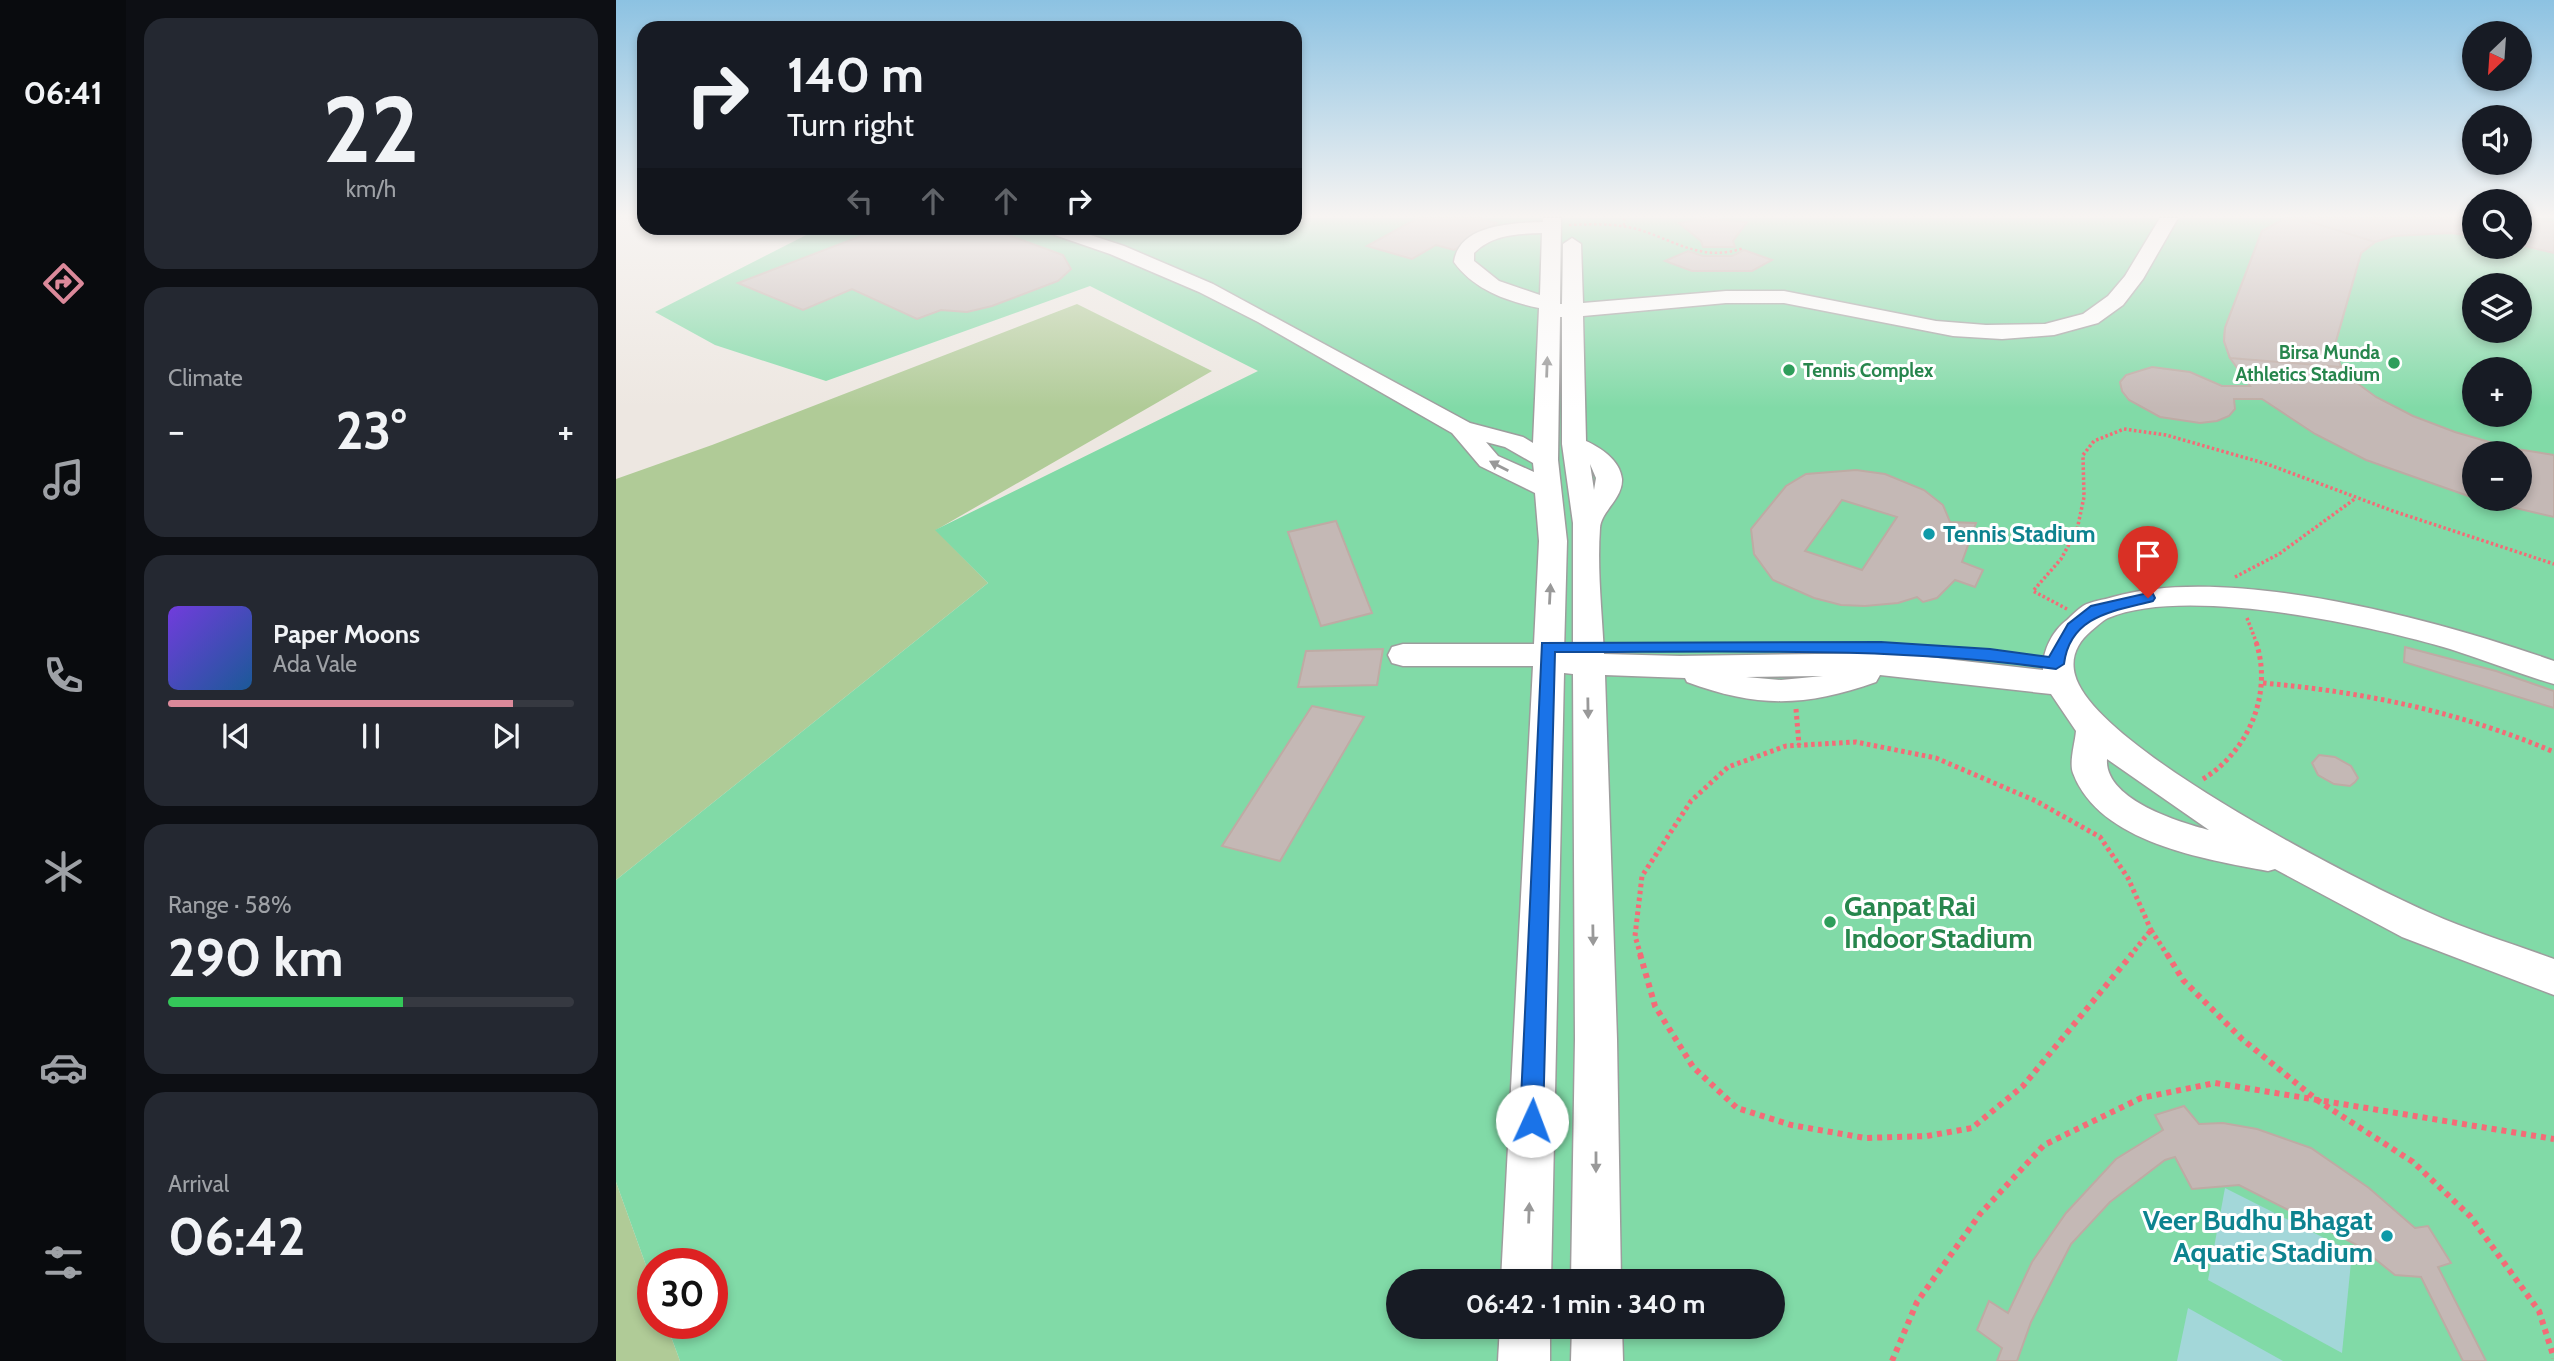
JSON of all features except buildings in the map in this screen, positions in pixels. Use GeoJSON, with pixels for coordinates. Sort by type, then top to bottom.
{"type":"FeatureCollection","features":[{"type":"Feature","properties":{"kind":"street"},"geometry":{"type":"LineString","coordinates":[[1191,282],[1265,318],[1461,428],[1489,461],[1570,466]]}},
{"type":"Feature","properties":{"kind":"street"},"geometry":{"type":"LineString","coordinates":[[1488,282],[1515,296],[1596,309],[1616,304],[1706,298],[1783,297],[1945,330],[2016,332],[2050,329],[2080,322],[2105,310],[2122,294],[2130,282]]}},
{"type":"Feature","properties":{"kind":"street"},"geometry":{"type":"LineString","coordinates":[[1559,282],[1558,305],[1570,466],[1586,523],[1596,1039],[1597,1269]]}},
{"type":"Feature","properties":{"kind":"street"},"geometry":{"type":"LineString","coordinates":[[1526,1269],[1553,541],[1570,466]]}},
{"type":"Feature","properties":{"kind":"street"},"geometry":{"type":"LineString","coordinates":[[2554,673],[2426,632],[2318,610],[2239,599],[2148,598],[2096,610],[2074,627],[2058,652],[2060,674],[2071,703],[2125,756],[2179,793],[2293,861],[2423,928],[2554,977]]}},
{"type":"Feature","properties":{"kind":"street"},"geometry":{"type":"LineString","coordinates":[[1403,655],[1587,655],[1881,647],[1977,653],[2060,674]]}},
{"type":"Feature","properties":{"kind":"street"},"geometry":{"type":"LineString","coordinates":[[1587,655],[1680,667],[1893,664],[2060,674]]}},
{"type":"Feature","properties":{"kind":"street"},"geometry":{"type":"LineString","coordinates":[[1680,667],[1729,687],[1759,691],[1820,688],[1893,664]]}},
{"type":"Feature","properties":{"kind":"street"},"geometry":{"type":"LineString","coordinates":[[2093,726],[2089,771],[2110,800],[2161,830],[2200,844],[2293,861]]}},
{"type":"Feature","properties":{"kind":"street"},"geometry":{"type":"LineString","coordinates":[[1524,1361],[1525,1339]]}},
{"type":"Feature","properties":{"kind":"street"},"geometry":{"type":"LineString","coordinates":[[1597,1339],[1597,1361]]}},
{"type":"Feature","properties":{"kind":"path"},"geometry":{"type":"LineString","coordinates":[[2084,619],[2033,591],[2065,556],[2079,528],[2085,490],[2083,455],[2094,441],[2124,429],[2166,435],[2267,464],[2357,498],[2554,564]]}},
{"type":"Feature","properties":{"kind":"path"},"geometry":{"type":"LineString","coordinates":[[2179,793],[2225,766],[2256,716],[2264,695],[2262,653],[2239,599],[2234,577],[2279,554],[2357,498]]}},
{"type":"Feature","properties":{"kind":"path"},"geometry":{"type":"LineString","coordinates":[[2263,683],[2329,688],[2401,699],[2467,717],[2554,752]]}},
{"type":"Feature","properties":{"kind":"path"},"geometry":{"type":"LineString","coordinates":[[1794,690],[1799,746]]}},
{"type":"Feature","properties":{"kind":"path"},"geometry":{"type":"LineString","coordinates":[[2151,930],[2067,1036],[2023,1086],[1972,1128],[1927,1136],[1865,1138],[1791,1125],[1737,1108],[1693,1067],[1655,1006],[1635,936],[1642,876],[1691,801],[1728,767],[1786,746],[1856,742],[1936,758],[2036,801],[2100,838],[2128,878],[2151,930],[2183,980],[2242,1039],[2317,1100],[2413,1162],[2470,1216],[2539,1311],[2554,1358]]}},
{"type":"Feature","properties":{"kind":"path"},"geometry":{"type":"LineString","coordinates":[[2100,838],[2136,817]]}},
{"type":"Feature","properties":{"kind":"path"},"geometry":{"type":"LineString","coordinates":[[1892,1361],[1917,1302],[1980,1214],[2045,1145],[2141,1098],[2216,1083],[2554,1139]]}},
{"type":"Feature","properties":{"kind":"green space"},"geometry":{"type":"Polygon","coordinates":[[[715,282],[2462,282],[2462,343],[2532,343],[2532,282],[2554,282],[2554,1361],[680,1361],[672,1339],[728,1339],[728,1248],[640,1248],[616,1182],[616,880],[988,583],[935,530],[1258,371],[1090,286],[826,381],[715,345],[655,312],[715,282]]]}},
{"type":"Feature","properties":{"kind":"green space"},"geometry":{"type":"Polygon","coordinates":[[[1077,304],[1212,371],[936,530],[988,583],[616,880],[616,479],[712,445],[1077,304]]]}},
{"type":"Feature","properties":{"kind":"green space"},"geometry":{"type":"Polygon","coordinates":[[[616,1182],[640,1248],[637,1248],[637,1339],[672,1339],[680,1361],[616,1361],[616,1182]]]}},
{"type":"Feature","properties":{"kind":"water"},"geometry":{"type":"Polygon","coordinates":[[[2225,1188],[2352,1252],[2342,1353],[2208,1280],[2225,1188]]]}},
{"type":"Feature","properties":{"kind":"water"},"geometry":{"type":"Polygon","coordinates":[[[2188,1308],[2283,1361],[2177,1361],[2188,1308]]]}},
{"type":"Feature","properties":{"kind":"place","name":"Birsa Munda Athletics Stadium"},"geometry":{"type":"Point","coordinates":[2394,363]}},
{"type":"Feature","properties":{"kind":"place","name":"Tennis Complex"},"geometry":{"type":"Point","coordinates":[1789,370]}},
{"type":"Feature","properties":{"kind":"place","name":"Tennis Stadium"},"geometry":{"type":"Point","coordinates":[1929,534]}},
{"type":"Feature","properties":{"kind":"place","name":"Ganpat Rai Indoor Stadium"},"geometry":{"type":"Point","coordinates":[1830,922]}},
{"type":"Feature","properties":{"kind":"place","name":"Veer Budhu Bhagat Aquatic Stadium"},"geometry":{"type":"Point","coordinates":[2387,1236]}},
{"type":"Feature","properties":{"kind":"route"},"geometry":{"type":"LineString","coordinates":[[1532,1121],[1548,646],[1881,647],[1990,654],[2056,664],[2058,652],[2074,627],[2096,610],[2148,598]]}}]}
